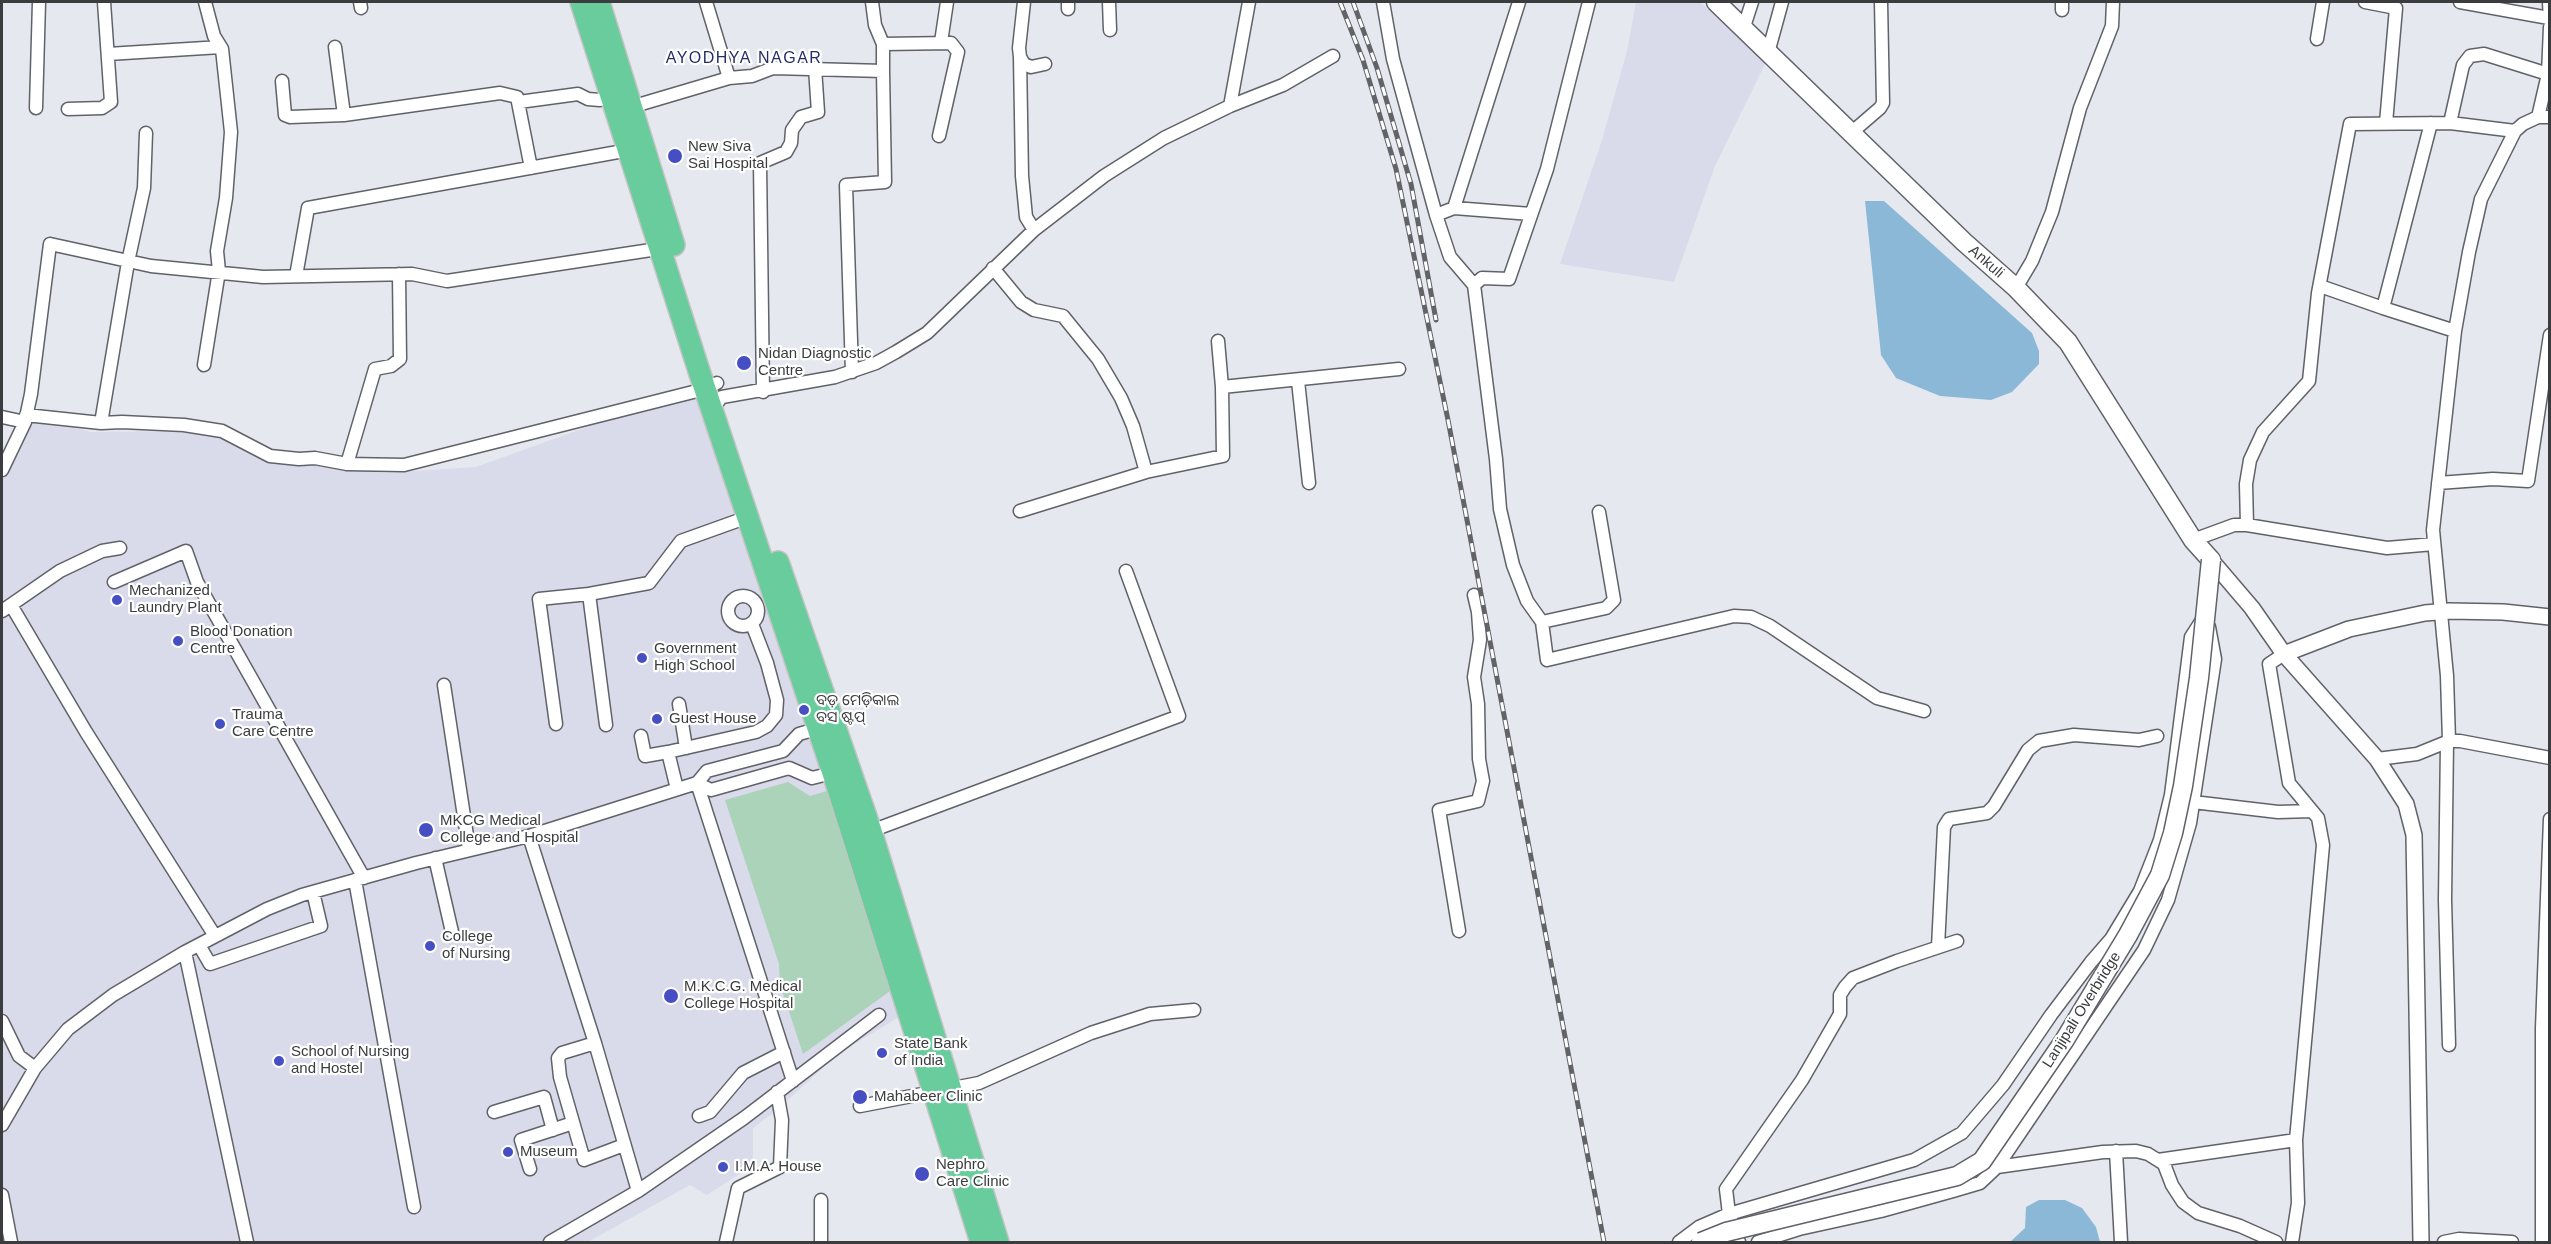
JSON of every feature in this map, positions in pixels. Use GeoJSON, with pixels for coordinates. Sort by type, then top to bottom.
{"type":"FeatureCollection","features":[{"type":"Feature","properties":{"kind":"highway"},"geometry":{"type":"LineString","coordinates":[[582,2],[629,150],[667,247]]}},
{"type":"Feature","properties":{"kind":"highway"},"geometry":{"type":"LineString","coordinates":[[599,2],[631,107],[667,247],[714,395],[826,726]]}},
{"type":"Feature","properties":{"kind":"highway"},"geometry":{"type":"LineString","coordinates":[[714,395],[748,517],[842,770],[912,990],[943,1091],[981,1242]]}},
{"type":"Feature","properties":{"kind":"highway"},"geometry":{"type":"LineString","coordinates":[[842,770],[871,831],[912,990]]}},
{"type":"Feature","properties":{"kind":"highway"},"geometry":{"type":"LineString","coordinates":[[943,1091],[998,1242]]}},
{"type":"Feature","properties":{"kind":"main road","name":"Ankuli"},"geometry":{"type":"LineString","coordinates":[[1716,2],[1964,242],[2016,288],[2068,342],[2193,540],[2211,560]]}},
{"type":"Feature","properties":{"kind":"main road","name":"Lanjipali Overbridge"},"geometry":{"type":"LineString","coordinates":[[1701,1242],[1735,1230],[1957,1176],[1982,1161],[2064,1041],[2114,959],[2160,875],[2173,833],[2183,786],[2211,560]]}},
{"type":"Feature","properties":{"kind":"street"},"geometry":{"type":"LineString","coordinates":[[36,108],[39,2]]}},
{"type":"Feature","properties":{"kind":"street"},"geometry":{"type":"LineString","coordinates":[[68,109],[102,108],[111,102],[104,2]]}},
{"type":"Feature","properties":{"kind":"street"},"geometry":{"type":"LineString","coordinates":[[204,365],[219,271],[218,251],[226,198],[231,132],[221,47],[213,33],[205,2]]}},
{"type":"Feature","properties":{"kind":"street"},"geometry":{"type":"LineString","coordinates":[[706,2],[729,78]]}},
{"type":"Feature","properties":{"kind":"street"},"geometry":{"type":"LineString","coordinates":[[852,372],[846,185],[885,182],[883,44],[875,25],[872,2]]}},
{"type":"Feature","properties":{"kind":"street"},"geometry":{"type":"LineString","coordinates":[[942,42],[947,2]]}},
{"type":"Feature","properties":{"kind":"street"},"geometry":{"type":"LineString","coordinates":[[1024,2],[1019,48],[1022,176],[1026,217],[1034,230]]}},
{"type":"Feature","properties":{"kind":"street"},"geometry":{"type":"LineString","coordinates":[[1109,2],[1110,30]]}},
{"type":"Feature","properties":{"kind":"street"},"geometry":{"type":"LineString","coordinates":[[1230,106],[1249,2]]}},
{"type":"Feature","properties":{"kind":"street"},"geometry":{"type":"LineString","coordinates":[[1383,2],[1393,59],[1436,215],[1450,257],[1474,285],[1505,536],[1527,601],[1542,622],[1547,660],[1734,616],[1751,617],[1770,626],[1877,698],[1924,711]]}},
{"type":"Feature","properties":{"kind":"street"},"geometry":{"type":"LineString","coordinates":[[1454,208],[1519,2]]}},
{"type":"Feature","properties":{"kind":"street"},"geometry":{"type":"LineString","coordinates":[[1474,285],[1482,278],[1509,279],[1546,170],[1589,2]]}},
{"type":"Feature","properties":{"kind":"street"},"geometry":{"type":"LineString","coordinates":[[1743,30],[1752,2]]}},
{"type":"Feature","properties":{"kind":"street"},"geometry":{"type":"LineString","coordinates":[[1768,53],[1782,2]]}},
{"type":"Feature","properties":{"kind":"street"},"geometry":{"type":"LineString","coordinates":[[1851,133],[1883,103],[1881,2]]}},
{"type":"Feature","properties":{"kind":"street"},"geometry":{"type":"LineString","coordinates":[[2016,288],[2032,261],[2052,212],[2079,108],[2112,26],[2112,2]]}},
{"type":"Feature","properties":{"kind":"street"},"geometry":{"type":"LineString","coordinates":[[2317,39],[2323,2]]}},
{"type":"Feature","properties":{"kind":"street"},"geometry":{"type":"LineString","coordinates":[[2365,2],[2396,8],[2386,123]]}},
{"type":"Feature","properties":{"kind":"street"},"geometry":{"type":"LineString","coordinates":[[2460,2],[2549,19],[2549,2]]}},
{"type":"Feature","properties":{"kind":"street"},"geometry":{"type":"LineString","coordinates":[[2449,1045],[2445,900],[2448,742],[2446,676],[2433,530],[2455,331],[2481,199],[2515,131],[2523,124],[2544,117],[2550,27]]}},
{"type":"Feature","properties":{"kind":"street"},"geometry":{"type":"LineString","coordinates":[[883,44],[942,42],[951,43],[958,52],[939,136]]}},
{"type":"Feature","properties":{"kind":"street"},"geometry":{"type":"LineString","coordinates":[[335,46],[344,115]]}},
{"type":"Feature","properties":{"kind":"street"},"geometry":{"type":"LineString","coordinates":[[108,54],[221,47]]}},
{"type":"Feature","properties":{"kind":"street"},"geometry":{"type":"LineString","coordinates":[[2450,123],[2463,65],[2470,56],[2484,54],[2548,74]]}},
{"type":"Feature","properties":{"kind":"street"},"geometry":{"type":"LineString","coordinates":[[2,417],[184,425],[222,431],[270,456],[315,458],[347,464],[404,465],[714,395],[763,392],[807,384],[852,372],[886,357],[927,333],[1034,230],[1104,176],[1164,138],[1230,106],[1283,85],[1333,56]]}},
{"type":"Feature","properties":{"kind":"street"},"geometry":{"type":"LineString","coordinates":[[1020,57],[1024,64],[1031,66],[1045,64]]}},
{"type":"Feature","properties":{"kind":"street"},"geometry":{"type":"LineString","coordinates":[[631,107],[729,78],[752,76],[773,68],[883,71]]}},
{"type":"Feature","properties":{"kind":"street"},"geometry":{"type":"LineString","coordinates":[[763,392],[760,163],[786,152],[792,130],[801,117],[818,112],[815,68]]}},
{"type":"Feature","properties":{"kind":"street"},"geometry":{"type":"LineString","coordinates":[[282,81],[285,115],[290,117],[344,115],[500,93],[516,97],[519,102],[531,168]]}},
{"type":"Feature","properties":{"kind":"street"},"geometry":{"type":"LineString","coordinates":[[519,102],[578,94],[588,99],[600,100],[611,94]]}},
{"type":"Feature","properties":{"kind":"street"},"geometry":{"type":"LineString","coordinates":[[2383,308],[2431,123]]}},
{"type":"Feature","properties":{"kind":"street"},"geometry":{"type":"LineString","coordinates":[[2247,525],[2246,483],[2250,460],[2263,432],[2309,381],[2320,286],[2350,124],[2450,123],[2515,131]]}},
{"type":"Feature","properties":{"kind":"street"},"geometry":{"type":"LineString","coordinates":[[101,423],[128,262],[144,188],[146,133]]}},
{"type":"Feature","properties":{"kind":"street"},"geometry":{"type":"LineString","coordinates":[[296,276],[308,208],[629,150]]}},
{"type":"Feature","properties":{"kind":"street"},"geometry":{"type":"LineString","coordinates":[[1436,215],[1454,208],[1531,214]]}},
{"type":"Feature","properties":{"kind":"street"},"geometry":{"type":"LineString","coordinates":[[2,470],[26,418],[50,244],[151,266],[263,277],[412,274],[447,281],[667,247]]}},
{"type":"Feature","properties":{"kind":"street"},"geometry":{"type":"LineString","coordinates":[[993,268],[1021,302],[1034,310],[1063,316],[1098,359],[1129,417],[1146,472]]}},
{"type":"Feature","properties":{"kind":"street"},"geometry":{"type":"LineString","coordinates":[[347,464],[375,369],[391,366],[400,359],[399,274]]}},
{"type":"Feature","properties":{"kind":"street"},"geometry":{"type":"LineString","coordinates":[[2320,286],[2455,331]]}},
{"type":"Feature","properties":{"kind":"street"},"geometry":{"type":"LineString","coordinates":[[2438,483],[2493,479],[2528,481],[2550,334]]}},
{"type":"Feature","properties":{"kind":"street"},"geometry":{"type":"LineString","coordinates":[[1020,511],[1146,472],[1223,456],[1222,387],[1218,341]]}},
{"type":"Feature","properties":{"kind":"street"},"geometry":{"type":"LineString","coordinates":[[1222,387],[1400,369]]}},
{"type":"Feature","properties":{"kind":"street"},"geometry":{"type":"LineString","coordinates":[[1298,381],[1309,483]]}},
{"type":"Feature","properties":{"kind":"street"},"geometry":{"type":"LineString","coordinates":[[1542,622],[1606,608],[1614,600],[1599,512]]}},
{"type":"Feature","properties":{"kind":"street"},"geometry":{"type":"LineString","coordinates":[[556,724],[539,600],[649,583],[681,541],[748,517]]}},
{"type":"Feature","properties":{"kind":"street"},"geometry":{"type":"LineString","coordinates":[[2193,540],[2234,525],[2247,525],[2387,548],[2434,543]]}},
{"type":"Feature","properties":{"kind":"street"},"geometry":{"type":"LineString","coordinates":[[120,548],[102,551],[60,571],[6,608],[215,936]]}},
{"type":"Feature","properties":{"kind":"street"},"geometry":{"type":"LineString","coordinates":[[114,582],[186,551],[197,582],[359,879],[414,1207]]}},
{"type":"Feature","properties":{"kind":"street"},"geometry":{"type":"LineString","coordinates":[[2211,560],[2252,608],[2284,654],[2377,759],[2406,804],[2414,835],[2421,1242]]}},
{"type":"Feature","properties":{"kind":"street"},"geometry":{"type":"LineString","coordinates":[[871,831],[1179,716],[1126,571]]}},
{"type":"Feature","properties":{"kind":"street"},"geometry":{"type":"LineString","coordinates":[[589,594],[606,725]]}},
{"type":"Feature","properties":{"kind":"street"},"geometry":{"type":"LineString","coordinates":[[1459,931],[1439,810],[1478,801],[1483,781],[1479,759],[1478,704],[1474,677],[1480,640],[1474,595]]}},
{"type":"Feature","properties":{"kind":"street"},"geometry":{"type":"LineString","coordinates":[[2292,1242],[2298,1203],[2296,1140],[2323,845],[2321,827],[2312,811],[2289,783],[2269,664],[2284,654],[2349,629],[2411,615],[2440,612],[2504,612],[2550,617]]}},
{"type":"Feature","properties":{"kind":"street"},"geometry":{"type":"LineString","coordinates":[[1758,1242],[1799,1229],[1881,1211],[1962,1189],[1980,1183],[1997,1167],[2144,950],[2168,900],[2180,865],[2193,802],[2215,659],[2206,614]]}},
{"type":"Feature","properties":{"kind":"street"},"geometry":{"type":"LineString","coordinates":[[1679,1242],[1699,1227],[1729,1214],[1914,1160],[1962,1133],[2004,1085],[2056,1007],[2111,939],[2140,891],[2160,840],[2171,795],[2191,637],[2206,614]]}},
{"type":"Feature","properties":{"kind":"street"},"geometry":{"type":"LineString","coordinates":[[642,736],[645,756],[756,732],[767,726],[776,715],[777,700],[767,663],[752,624]]}},
{"type":"Feature","properties":{"kind":"street"},"geometry":{"type":"LineString","coordinates":[[444,685],[469,849]]}},
{"type":"Feature","properties":{"kind":"street"},"geometry":{"type":"LineString","coordinates":[[679,704],[686,748]]}},
{"type":"Feature","properties":{"kind":"street"},"geometry":{"type":"LineString","coordinates":[[2,1125],[35,1068],[68,1029],[113,995],[184,952],[267,909],[313,892],[359,879],[469,849],[529,836],[697,783],[707,771],[783,751],[799,734],[826,726]]}},
{"type":"Feature","properties":{"kind":"street"},"geometry":{"type":"LineString","coordinates":[[1938,947],[1944,827],[1949,819],[1987,813],[1994,806],[2028,750],[2039,741],[2074,735],[2139,740],[2157,736]]}},
{"type":"Feature","properties":{"kind":"street"},"geometry":{"type":"LineString","coordinates":[[2377,759],[2417,754],[2448,742],[2460,741],[2550,758]]}},
{"type":"Feature","properties":{"kind":"street"},"geometry":{"type":"LineString","coordinates":[[668,752],[677,789]]}},
{"type":"Feature","properties":{"kind":"street"},"geometry":{"type":"LineString","coordinates":[[697,783],[711,790],[789,768],[812,778],[842,770]]}},
{"type":"Feature","properties":{"kind":"street"},"geometry":{"type":"LineString","coordinates":[[697,783],[793,1081]]}},
{"type":"Feature","properties":{"kind":"street"},"geometry":{"type":"LineString","coordinates":[[2193,802],[2278,812],[2312,811]]}},
{"type":"Feature","properties":{"kind":"street"},"geometry":{"type":"LineString","coordinates":[[2542,1242],[2550,819]]}},
{"type":"Feature","properties":{"kind":"street"},"geometry":{"type":"LineString","coordinates":[[529,836],[595,1043],[638,1191]]}},
{"type":"Feature","properties":{"kind":"street"},"geometry":{"type":"LineString","coordinates":[[435,858],[452,932]]}},
{"type":"Feature","properties":{"kind":"street"},"geometry":{"type":"LineString","coordinates":[[199,945],[210,964],[321,926],[313,892]]}},
{"type":"Feature","properties":{"kind":"street"},"geometry":{"type":"LineString","coordinates":[[1739,1242],[1729,1214],[1726,1189],[1802,1080],[1840,1014],[1840,995],[1845,987],[1853,978],[1958,941]]}},
{"type":"Feature","properties":{"kind":"street"},"geometry":{"type":"LineString","coordinates":[[184,952],[247,1242]]}},
{"type":"Feature","properties":{"kind":"street"},"geometry":{"type":"LineString","coordinates":[[860,1106],[979,1083],[1090,1033],[1150,1014],[1194,1010]]}},
{"type":"Feature","properties":{"kind":"street"},"geometry":{"type":"LineString","coordinates":[[550,1242],[638,1191],[793,1081],[879,1015]]}},
{"type":"Feature","properties":{"kind":"street"},"geometry":{"type":"LineString","coordinates":[[2,1022],[19,1056]]}},
{"type":"Feature","properties":{"kind":"street"},"geometry":{"type":"LineString","coordinates":[[595,1043],[562,1053],[558,1058],[573,1124],[584,1160],[624,1145]]}},
{"type":"Feature","properties":{"kind":"street"},"geometry":{"type":"LineString","coordinates":[[2,1048],[19,1056],[35,1068]]}},
{"type":"Feature","properties":{"kind":"street"},"geometry":{"type":"LineString","coordinates":[[699,1116],[710,1112],[743,1073],[784,1052]]}},
{"type":"Feature","properties":{"kind":"street"},"geometry":{"type":"LineString","coordinates":[[726,1242],[738,1188],[780,1167],[782,1120],[777,1092]]}},
{"type":"Feature","properties":{"kind":"street"},"geometry":{"type":"LineString","coordinates":[[494,1112],[544,1097],[553,1130]]}},
{"type":"Feature","properties":{"kind":"street"},"geometry":{"type":"LineString","coordinates":[[548,1112],[568,1106]]}},
{"type":"Feature","properties":{"kind":"street"},"geometry":{"type":"LineString","coordinates":[[530,1169],[521,1140],[573,1124]]}},
{"type":"Feature","properties":{"kind":"street"},"geometry":{"type":"LineString","coordinates":[[2158,1160],[2296,1140]]}},
{"type":"Feature","properties":{"kind":"street"},"geometry":{"type":"LineString","coordinates":[[1997,1167],[2116,1151],[2136,1151],[2148,1154],[2163,1164],[2172,1185],[2183,1202],[2198,1213],[2240,1226],[2276,1242]]}},
{"type":"Feature","properties":{"kind":"street"},"geometry":{"type":"LineString","coordinates":[[2116,1151],[2121,1242]]}},
{"type":"Feature","properties":{"kind":"street"},"geometry":{"type":"LineString","coordinates":[[2,1195],[11,1242]]}},
{"type":"Feature","properties":{"kind":"street"},"geometry":{"type":"LineString","coordinates":[[820,1200],[821,1242]]}},
{"type":"Feature","properties":{"kind":"street"},"geometry":{"type":"LineString","coordinates":[[2444,1242],[2459,1239],[2512,1242]]}},
{"type":"Feature","properties":{"kind":"shaded area"},"geometry":{"type":"Polygon","coordinates":[[[1636,2],[1700,2],[1766,62],[1715,166],[1674,282],[1560,264],[1602,140],[1627,51],[1636,2]]]}},
{"type":"Feature","properties":{"kind":"shaded area","name":"MKCG Medical College and Hospital"},"geometry":{"type":"Polygon","coordinates":[[[701,386],[911,1010],[839,1053],[777,1110],[753,1128],[753,1165],[707,1195],[690,1185],[588,1242],[2,1242],[2,476],[31,416],[91,432],[169,431],[221,437],[262,458],[384,473],[476,467],[701,386]]]}},
{"type":"Feature","properties":{"kind":"green space"},"geometry":{"type":"Polygon","coordinates":[[[788,782],[810,796],[830,790],[897,986],[803,1054],[780,984],[779,964],[725,800],[788,782]]]}},
{"type":"Feature","properties":{"kind":"water"},"geometry":{"type":"Polygon","coordinates":[[[1865,201],[1884,201],[2032,333],[2039,351],[2039,364],[2012,392],[1991,400],[1940,396],[1896,378],[1881,355],[1865,201]]]}},
{"type":"Feature","properties":{"kind":"water"},"geometry":{"type":"Polygon","coordinates":[[[2039,1200],[2065,1200],[2082,1208],[2096,1227],[2100,1242],[2010,1242],[2025,1228],[2026,1207],[2039,1200]]]}},
{"type":"Feature","properties":{"kind":"railway"},"geometry":{"type":"LineString","coordinates":[[1340,2],[1363,60],[1396,169],[1448,420],[1604,1242]]}},
{"type":"Feature","properties":{"kind":"railway"},"geometry":{"type":"LineString","coordinates":[[1353,2],[1377,68],[1411,184],[1436,320]]}},
{"type":"Feature","properties":{"kind":"place","name":"New Siva Sai Hospital"},"geometry":{"type":"Point","coordinates":[675,156]}},
{"type":"Feature","properties":{"kind":"place","name":"Nidan Diagnostic Centre"},"geometry":{"type":"Point","coordinates":[744,363]}},
{"type":"Feature","properties":{"kind":"place","name":"Mechanized Laundry Plant"},"geometry":{"type":"Point","coordinates":[117,600]}},
{"type":"Feature","properties":{"kind":"place","name":"Blood Donation Centre"},"geometry":{"type":"Point","coordinates":[178,641]}},
{"type":"Feature","properties":{"kind":"place","name":"Government High School"},"geometry":{"type":"Point","coordinates":[642,658]}},
{"type":"Feature","properties":{"kind":"place","name":"ବଡ଼ ମେଡ଼ିକାଲ ବସ ଷ୍ଟପ୍"},"geometry":{"type":"Point","coordinates":[804,710]}},
{"type":"Feature","properties":{"kind":"place","name":"Guest House"},"geometry":{"type":"Point","coordinates":[657,719]}},
{"type":"Feature","properties":{"kind":"place","name":"Trauma Care Centre"},"geometry":{"type":"Point","coordinates":[220,724]}},
{"type":"Feature","properties":{"kind":"place","name":"MKCG Medical College and Hospital"},"geometry":{"type":"Point","coordinates":[426,830]}},
{"type":"Feature","properties":{"kind":"place","name":"College of Nursing"},"geometry":{"type":"Point","coordinates":[430,946]}},
{"type":"Feature","properties":{"kind":"place","name":"M.K.C.G. Medical College Hospital"},"geometry":{"type":"Point","coordinates":[671,996]}},
{"type":"Feature","properties":{"kind":"place","name":"State Bank of India"},"geometry":{"type":"Point","coordinates":[882,1053]}},
{"type":"Feature","properties":{"kind":"place","name":"School of Nursing and Hostel"},"geometry":{"type":"Point","coordinates":[279,1061]}},
{"type":"Feature","properties":{"kind":"place","name":"Mahabeer Clinic"},"geometry":{"type":"Point","coordinates":[860,1097]}},
{"type":"Feature","properties":{"kind":"place","name":"Museum"},"geometry":{"type":"Point","coordinates":[508,1152]}},
{"type":"Feature","properties":{"kind":"place","name":"I.M.A. House"},"geometry":{"type":"Point","coordinates":[723,1167]}},
{"type":"Feature","properties":{"kind":"place","name":"Nephro Care Clinic"},"geometry":{"type":"Point","coordinates":[922,1174]}},
{"type":"Feature","properties":{"kind":"district","name":"AYODHYA NAGAR"},"geometry":{"type":"Point","coordinates":[744,59]}}]}
